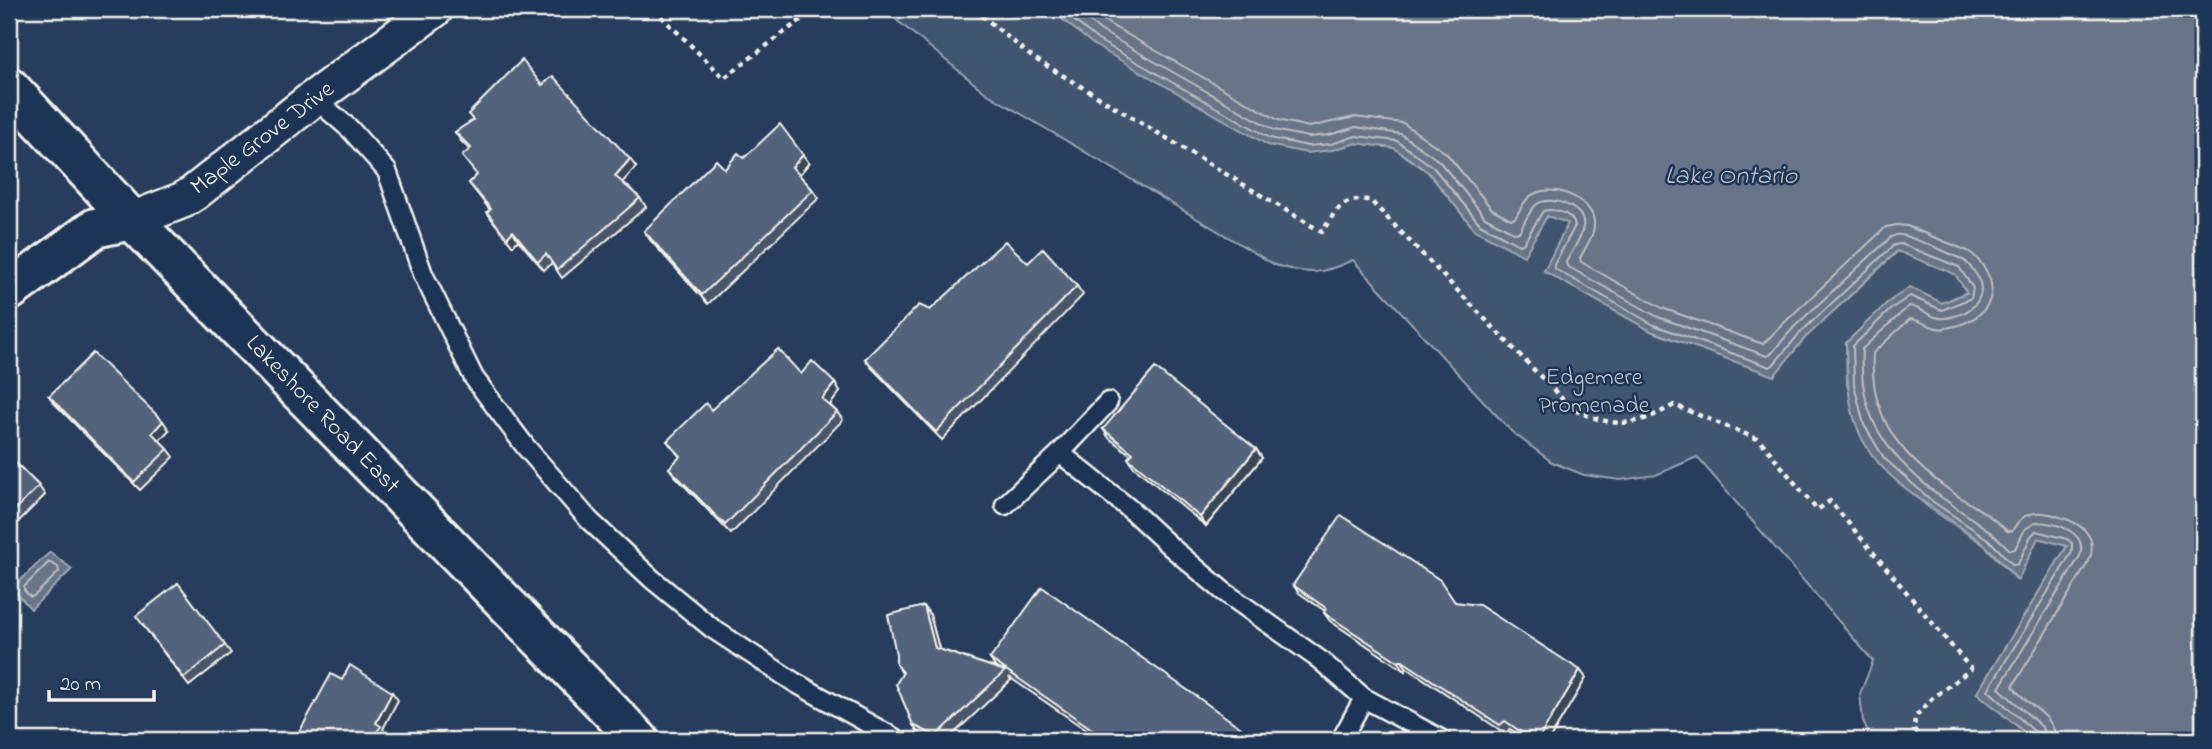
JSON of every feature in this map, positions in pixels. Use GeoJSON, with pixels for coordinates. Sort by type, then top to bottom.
{"type":"FeatureCollection","features":[{"type":"Feature","properties":{"kind":"main road","name":"Lakeshore Road East"},"geometry":{"type":"LineString","coordinates":[[9,87],[132,220],[639,740]]}},
{"type":"Feature","properties":{"kind":"main road","name":"Maple Grove Drive"},"geometry":{"type":"LineString","coordinates":[[9,291],[95,228],[132,220]]}},
{"type":"Feature","properties":{"kind":"street","name":"Maple Grove Drive"},"geometry":{"type":"LineString","coordinates":[[132,220],[183,200],[314,98],[435,9]]}},
{"type":"Feature","properties":{"kind":"lane"},"geometry":{"type":"LineString","coordinates":[[314,98],[350,129],[387,171],[423,275],[474,378],[525,446],[589,520],[652,579],[713,629],[794,682],[898,740]]}},
{"type":"Feature","properties":{"kind":"lane"},"geometry":{"type":"LineString","coordinates":[[1005,505],[1060,453],[1108,402]]}},
{"type":"Feature","properties":{"kind":"lane"},"geometry":{"type":"LineString","coordinates":[[1060,453],[1131,510],[1223,591],[1320,660],[1364,698],[1443,740]]}},
{"type":"Feature","properties":{"kind":"lane"},"geometry":{"type":"LineString","coordinates":[[1341,740],[1364,698]]}},
{"type":"Feature","properties":{"kind":"path"},"geometry":{"type":"LineString","coordinates":[[654,9],[724,78],[816,9]]}},
{"type":"Feature","properties":{"kind":"path"},"geometry":{"type":"LineString","coordinates":[[974,9],[1032,57],[1322,232],[1339,206],[1356,199],[1370,200],[1572,409],[1598,420],[1624,424],[1651,418],[1674,405],[1759,440],[1817,510],[1830,501],[1971,669],[1933,698],[1915,717],[1914,730],[1924,740]]}},
{"type":"Feature","properties":{"kind":"green space","name":"Edgemere Promenade"},"geometry":{"type":"Polygon","coordinates":[[[883,9],[1050,9],[1094,45],[1332,150],[1356,143],[1394,148],[1428,172],[1475,230],[1524,255],[1547,216],[1569,223],[1544,271],[1651,331],[1774,375],[1804,339],[1898,251],[1956,274],[1967,292],[1942,303],[1887,303],[1846,343],[1847,385],[1878,463],[1928,507],[1984,545],[2017,580],[2038,538],[2067,546],[1977,693],[2034,740],[1871,740],[1863,721],[1860,694],[1873,661],[1697,457],[1656,475],[1620,480],[1584,475],[1552,462],[1512,432],[1353,260],[1332,269],[1314,272],[1275,265],[986,93],[883,9]]]}},
{"type":"Feature","properties":{"kind":"water","name":"Lake Ontario"},"geometry":{"type":"Polygon","coordinates":[[[1050,9],[2203,9],[2203,740],[2034,740],[1977,693],[2067,546],[2038,538],[2018,580],[1985,545],[1913,494],[1880,464],[1857,427],[1847,375],[1846,343],[1887,303],[1910,287],[1942,303],[1967,293],[1955,274],[1897,251],[1804,339],[1774,376],[1651,331],[1544,271],[1568,223],[1547,216],[1524,256],[1475,230],[1428,172],[1394,148],[1356,143],[1307,153],[1268,145],[1094,45],[1050,9]]]}},
{"type":"Feature","properties":{"kind":"water"},"geometry":{"type":"Polygon","coordinates":[[[50,552],[72,569],[31,609],[12,588],[50,552]]]}},
{"type":"Feature","properties":{"kind":"building"},"geometry":{"type":"Polygon","coordinates":[[[522,60],[542,85],[553,76],[630,159],[615,176],[640,198],[557,270],[546,254],[538,262],[513,231],[507,238],[487,212],[491,209],[469,183],[477,175],[462,156],[471,148],[455,132],[473,120],[468,114],[522,60]]]}},
{"type":"Feature","properties":{"kind":"building"},"geometry":{"type":"Polygon","coordinates":[[[780,124],[803,155],[792,167],[813,190],[702,295],[644,231],[716,160],[725,169],[738,153],[744,158],[780,124]]]}},
{"type":"Feature","properties":{"kind":"building"},"geometry":{"type":"Polygon","coordinates":[[[1005,241],[1028,263],[1043,248],[1077,286],[936,432],[865,359],[919,305],[930,310],[1005,241]]]}},
{"type":"Feature","properties":{"kind":"building"},"geometry":{"type":"Polygon","coordinates":[[[778,349],[801,374],[812,361],[835,383],[822,399],[837,412],[725,525],[669,468],[681,456],[667,441],[706,403],[711,410],[778,349]]]}},
{"type":"Feature","properties":{"kind":"building"},"geometry":{"type":"Polygon","coordinates":[[[93,353],[163,421],[152,433],[168,449],[134,482],[49,396],[93,353]]]}},
{"type":"Feature","properties":{"kind":"building"},"geometry":{"type":"Polygon","coordinates":[[[1155,368],[1256,449],[1200,517],[1128,458],[1133,453],[1103,429],[1155,368]]]}},
{"type":"Feature","properties":{"kind":"building"},"geometry":{"type":"Polygon","coordinates":[[[9,456],[39,486],[9,516],[9,456]]]}},
{"type":"Feature","properties":{"kind":"building"},"geometry":{"type":"Polygon","coordinates":[[[1341,515],[1440,580],[1455,602],[1479,605],[1580,670],[1538,740],[1533,740],[1505,721],[1500,725],[1401,660],[1399,662],[1324,613],[1326,608],[1293,585],[1341,515]]]}},
{"type":"Feature","properties":{"kind":"building"},"geometry":{"type":"Polygon","coordinates":[[[178,583],[225,645],[184,678],[136,616],[178,583]]]}},
{"type":"Feature","properties":{"kind":"building"},"geometry":{"type":"Polygon","coordinates":[[[1042,587],[1258,740],[1108,740],[990,659],[1042,587]]]}},
{"type":"Feature","properties":{"kind":"building"},"geometry":{"type":"Polygon","coordinates":[[[924,606],[935,648],[1005,671],[936,736],[913,725],[896,684],[903,672],[896,664],[888,615],[924,606]]]}},
{"type":"Feature","properties":{"kind":"building"},"geometry":{"type":"Polygon","coordinates":[[[350,665],[392,692],[376,723],[381,726],[372,740],[295,740],[331,674],[342,680],[350,665]]]}}]}
